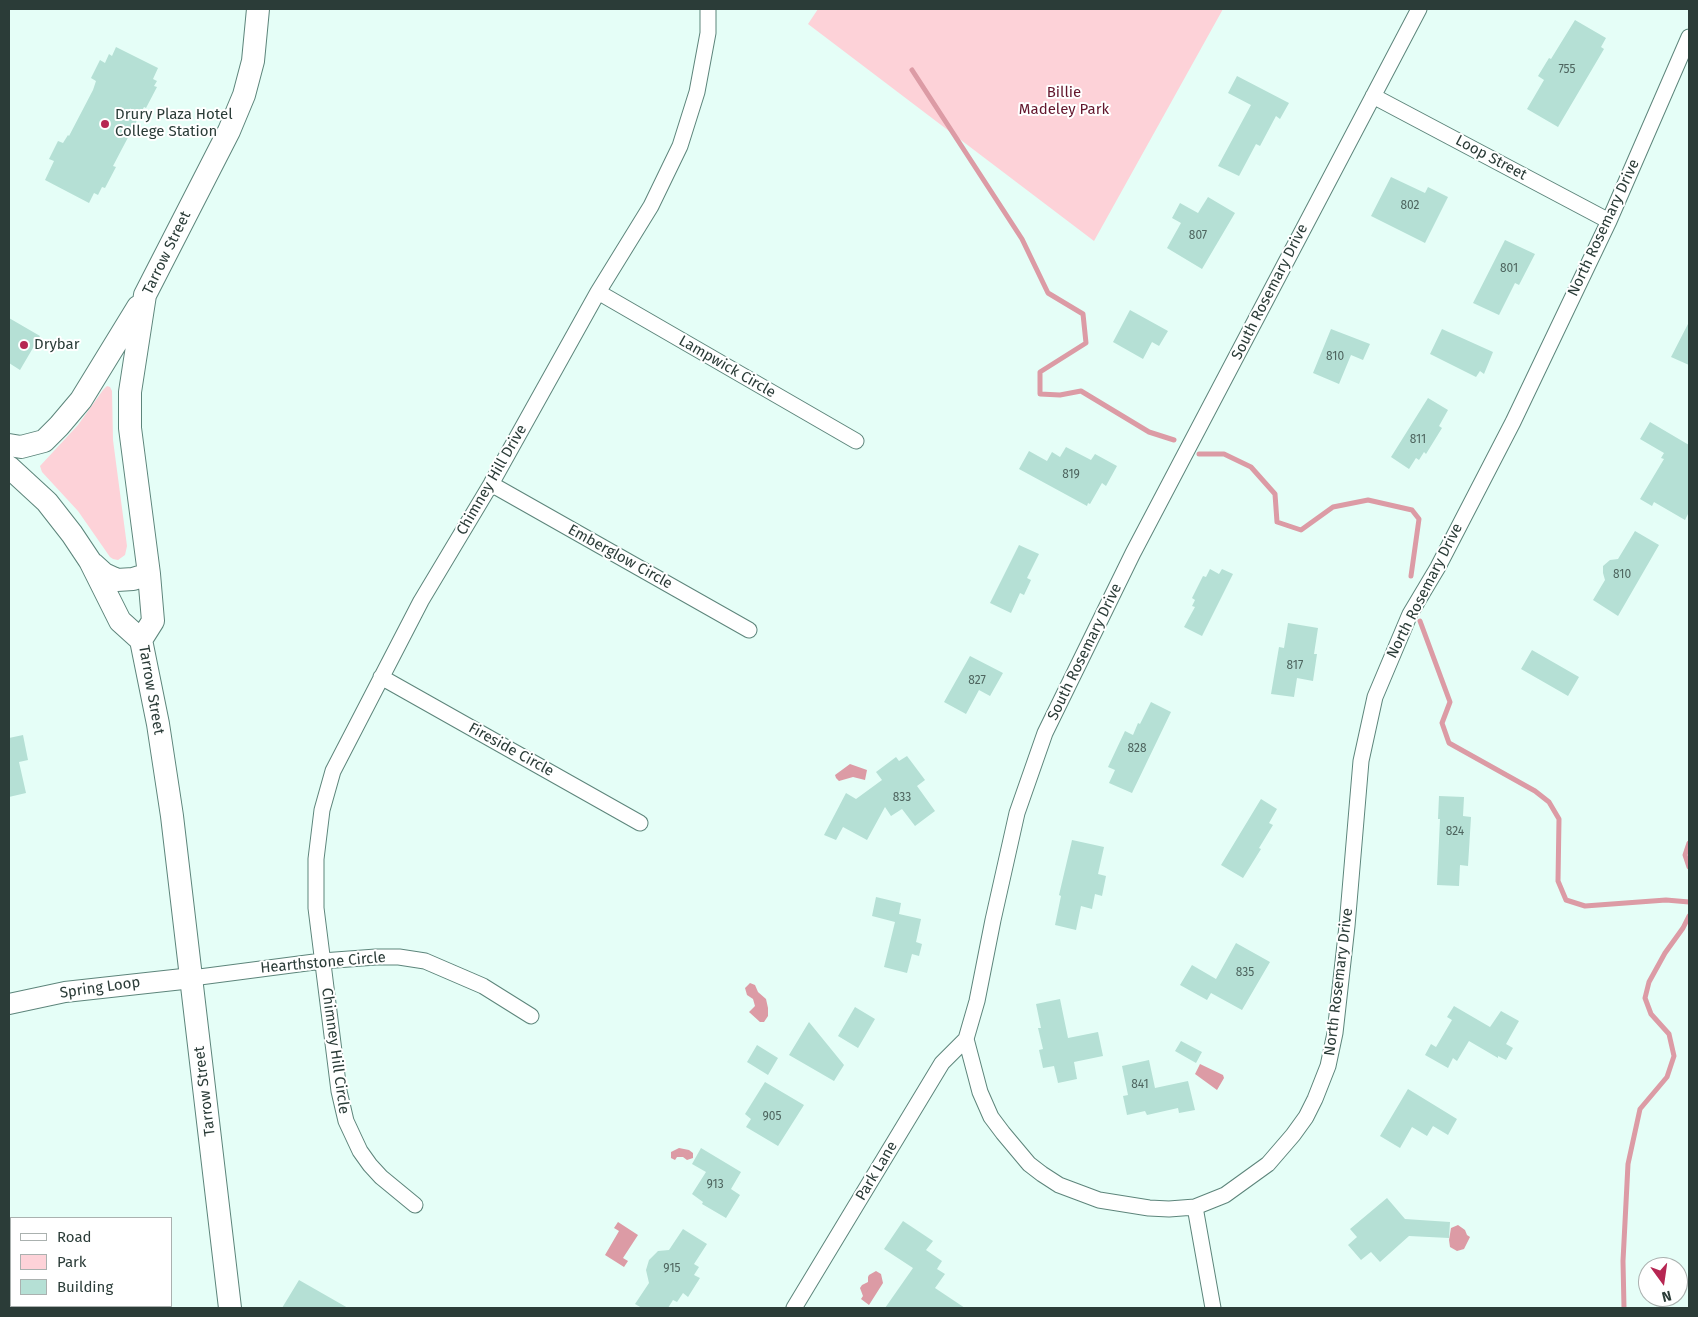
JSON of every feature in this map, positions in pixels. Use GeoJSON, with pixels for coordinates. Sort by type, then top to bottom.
{"type":"FeatureCollection","features":[{"type":"Feature","properties":{"kind":"main road","name":"Tarrow Street"},"geometry":{"type":"LineString","coordinates":[[230,1308],[192,978],[162,752],[141,640],[153,621],[149,574],[130,428],[130,392],[144,295],[229,131],[244,95],[253,61],[258,9]]}},
{"type":"Feature","properties":{"kind":"main road"},"geometry":{"type":"LineString","coordinates":[[9,444],[21,447],[44,441],[59,426],[81,400],[144,295]]}},
{"type":"Feature","properties":{"kind":"main road"},"geometry":{"type":"LineString","coordinates":[[9,467],[47,502],[72,534],[90,561],[120,621],[141,640]]}},
{"type":"Feature","properties":{"kind":"main road"},"geometry":{"type":"LineString","coordinates":[[90,561],[104,574],[117,580],[133,579],[149,574]]}},
{"type":"Feature","properties":{"kind":"street","name":"Chimney Hill Drive"},"geometry":{"type":"LineString","coordinates":[[322,961],[316,908],[316,859],[322,810],[333,771],[422,601],[491,484],[598,292],[651,206],[680,146],[698,92],[708,34],[708,9]]}},
{"type":"Feature","properties":{"kind":"street","name":"South Rosemary Drive"},"geometry":{"type":"LineString","coordinates":[[966,1039],[977,1001],[992,920],[1017,813],[1045,733],[1133,553],[1419,9]]}},
{"type":"Feature","properties":{"kind":"street","name":"North Rosemary Drive"},"geometry":{"type":"LineString","coordinates":[[1195,1207],[1225,1195],[1268,1164],[1306,1117],[1323,1082],[1335,1032],[1347,926],[1361,761],[1375,697],[1410,614],[1438,567],[1513,422],[1609,221],[1689,37]]}},
{"type":"Feature","properties":{"kind":"street","name":"Loop Street"},"geometry":{"type":"LineString","coordinates":[[1372,96],[1609,221]]}},
{"type":"Feature","properties":{"kind":"street","name":"Lampwick Circle"},"geometry":{"type":"LineString","coordinates":[[598,292],[856,441]]}},
{"type":"Feature","properties":{"kind":"street","name":"Emberglow Circle"},"geometry":{"type":"LineString","coordinates":[[491,484],[749,630]]}},
{"type":"Feature","properties":{"kind":"street","name":"Fireside Circle"},"geometry":{"type":"LineString","coordinates":[[382,677],[640,823]]}},
{"type":"Feature","properties":{"kind":"street","name":"Hearthstone Circle"},"geometry":{"type":"LineString","coordinates":[[192,978],[322,961],[376,956],[399,957],[425,961],[483,986],[531,1016]]}},
{"type":"Feature","properties":{"kind":"street","name":"Chimney Hill Circle"},"geometry":{"type":"LineString","coordinates":[[322,961],[339,1091],[346,1122],[360,1151],[370,1165],[380,1177],[415,1205]]}},
{"type":"Feature","properties":{"kind":"street","name":"Spring Loop"},"geometry":{"type":"LineString","coordinates":[[9,1004],[64,992],[192,978]]}},
{"type":"Feature","properties":{"kind":"street"},"geometry":{"type":"LineString","coordinates":[[966,1039],[980,1092],[991,1117],[1029,1164],[1042,1174],[1059,1185],[1099,1200],[1150,1208],[1195,1207],[1214,1308]]}},
{"type":"Feature","properties":{"kind":"street","name":"Park Lane"},"geometry":{"type":"LineString","coordinates":[[794,1308],[942,1063],[966,1039]]}},
{"type":"Feature","properties":{"kind":"green space","name":"Billie Madeley Park"},"geometry":{"type":"Polygon","coordinates":[[[818,9],[1223,9],[1094,241],[808,24],[818,9]]]}},
{"type":"Feature","properties":{"kind":"green space"},"geometry":{"type":"Polygon","coordinates":[[[107,386],[112,391],[113,440],[127,546],[125,555],[118,560],[110,557],[78,511],[42,472],[40,466],[78,425],[107,386]]]}},
{"type":"Feature","properties":{"kind":"shaded area"},"geometry":{"type":"Polygon","coordinates":[[[850,764],[867,770],[865,780],[853,777],[839,781],[836,778],[835,775],[850,764]]]}},
{"type":"Feature","properties":{"kind":"shaded area"},"geometry":{"type":"Polygon","coordinates":[[[750,983],[755,985],[758,992],[766,999],[768,1016],[764,1022],[760,1022],[749,1012],[755,1006],[753,999],[747,995],[745,988],[750,983]]]}},
{"type":"Feature","properties":{"kind":"shaded area"},"geometry":{"type":"Polygon","coordinates":[[[1200,1064],[1223,1075],[1224,1078],[1217,1090],[1195,1074],[1200,1064]]]}},
{"type":"Feature","properties":{"kind":"shaded area"},"geometry":{"type":"Polygon","coordinates":[[[679,1148],[689,1150],[693,1153],[693,1158],[687,1160],[683,1157],[677,1157],[675,1160],[671,1158],[671,1152],[679,1148]]]}},
{"type":"Feature","properties":{"kind":"shaded area"},"geometry":{"type":"Polygon","coordinates":[[[618,1222],[638,1235],[623,1258],[628,1261],[624,1267],[605,1255],[619,1231],[614,1228],[618,1222]]]}},
{"type":"Feature","properties":{"kind":"shaded area"},"geometry":{"type":"Polygon","coordinates":[[[1458,1225],[1470,1237],[1464,1249],[1457,1251],[1450,1247],[1449,1240],[1451,1228],[1458,1225]]]}},
{"type":"Feature","properties":{"kind":"shaded area"},"geometry":{"type":"Polygon","coordinates":[[[876,1271],[881,1274],[883,1283],[869,1305],[861,1299],[863,1296],[860,1288],[868,1282],[869,1275],[876,1271]]]}},
{"type":"Feature","properties":{"kind":"building"},"geometry":{"type":"Polygon","coordinates":[[[1575,20],[1606,38],[1601,47],[1604,49],[1558,127],[1527,109],[1544,80],[1538,76],[1575,20]]]}},
{"type":"Feature","properties":{"kind":"building","name":"Drury Plaza Hotel College Station"},"geometry":{"type":"Polygon","coordinates":[[[116,47],[158,68],[153,79],[157,81],[154,86],[157,87],[146,108],[144,107],[113,166],[116,167],[105,188],[102,187],[98,195],[94,193],[89,203],[45,180],[54,161],[49,159],[58,141],[63,143],[69,136],[93,90],[96,81],[91,78],[100,60],[105,63],[109,54],[112,56],[116,47]]]}},
{"type":"Feature","properties":{"kind":"building"},"geometry":{"type":"Polygon","coordinates":[[[1237,76],[1289,103],[1280,119],[1276,116],[1260,146],[1256,144],[1239,176],[1218,166],[1251,105],[1228,93],[1237,76]]]}},
{"type":"Feature","properties":{"kind":"building"},"geometry":{"type":"Polygon","coordinates":[[[1391,177],[1425,193],[1428,187],[1448,197],[1425,243],[1371,216],[1391,177]]]}},
{"type":"Feature","properties":{"kind":"building"},"geometry":{"type":"Polygon","coordinates":[[[1208,197],[1235,213],[1202,269],[1167,248],[1181,223],[1172,218],[1180,203],[1198,213],[1208,197]]]}},
{"type":"Feature","properties":{"kind":"building"},"geometry":{"type":"Polygon","coordinates":[[[1505,240],[1535,254],[1519,285],[1515,283],[1499,315],[1473,303],[1505,240]]]}},
{"type":"Feature","properties":{"kind":"building"},"geometry":{"type":"Polygon","coordinates":[[[1130,310],[1168,331],[1159,346],[1152,342],[1143,359],[1113,342],[1130,310]]]}},
{"type":"Feature","properties":{"kind":"building","name":"Drybar"},"geometry":{"type":"Polygon","coordinates":[[[9,318],[40,336],[20,370],[9,363],[9,318]]]}},
{"type":"Feature","properties":{"kind":"building"},"geometry":{"type":"Polygon","coordinates":[[[1689,322],[1689,365],[1671,357],[1689,322]]]}},
{"type":"Feature","properties":{"kind":"building"},"geometry":{"type":"Polygon","coordinates":[[[1331,329],[1370,344],[1363,360],[1351,355],[1339,384],[1313,373],[1331,329]]]}},
{"type":"Feature","properties":{"kind":"building"},"geometry":{"type":"Polygon","coordinates":[[[1442,329],[1493,352],[1484,374],[1480,371],[1476,377],[1430,354],[1442,329]]]}},
{"type":"Feature","properties":{"kind":"building"},"geometry":{"type":"Polygon","coordinates":[[[1428,398],[1448,410],[1439,426],[1442,428],[1426,454],[1424,452],[1419,460],[1416,458],[1409,469],[1391,457],[1428,398]]]}},
{"type":"Feature","properties":{"kind":"building"},"geometry":{"type":"Polygon","coordinates":[[[1650,422],[1689,445],[1689,512],[1685,520],[1654,502],[1652,506],[1640,499],[1664,459],[1661,458],[1664,453],[1640,439],[1650,422]]]}},
{"type":"Feature","properties":{"kind":"building"},"geometry":{"type":"Polygon","coordinates":[[[1066,447],[1091,460],[1095,454],[1117,466],[1106,486],[1102,483],[1087,506],[1019,469],[1029,451],[1047,461],[1052,452],[1060,457],[1066,447]]]}},
{"type":"Feature","properties":{"kind":"building"},"geometry":{"type":"Polygon","coordinates":[[[1635,531],[1659,545],[1618,616],[1593,600],[1605,580],[1603,566],[1610,560],[1618,559],[1635,531]]]}},
{"type":"Feature","properties":{"kind":"building"},"geometry":{"type":"Polygon","coordinates":[[[1019,545],[1039,554],[1027,578],[1031,580],[1024,595],[1020,593],[1011,613],[990,603],[1019,545]]]}},
{"type":"Feature","properties":{"kind":"building"},"geometry":{"type":"Polygon","coordinates":[[[1210,569],[1219,574],[1222,569],[1233,574],[1202,636],[1184,627],[1195,607],[1192,606],[1195,600],[1192,598],[1203,576],[1206,577],[1210,569]]]}},
{"type":"Feature","properties":{"kind":"building"},"geometry":{"type":"Polygon","coordinates":[[[1288,623],[1318,628],[1314,654],[1317,654],[1313,681],[1297,678],[1294,697],[1271,694],[1279,647],[1284,648],[1288,623]]]}},
{"type":"Feature","properties":{"kind":"building"},"geometry":{"type":"Polygon","coordinates":[[[1532,650],[1579,677],[1568,696],[1521,669],[1532,650]]]}},
{"type":"Feature","properties":{"kind":"building"},"geometry":{"type":"Polygon","coordinates":[[[970,656],[1003,673],[990,696],[979,690],[966,714],[944,702],[970,656]]]}},
{"type":"Feature","properties":{"kind":"building"},"geometry":{"type":"Polygon","coordinates":[[[1151,702],[1171,712],[1132,793],[1109,783],[1115,770],[1108,767],[1125,731],[1133,735],[1151,702]]]}},
{"type":"Feature","properties":{"kind":"building"},"geometry":{"type":"Polygon","coordinates":[[[23,735],[28,760],[19,762],[26,793],[9,797],[9,738],[23,735]]]}},
{"type":"Feature","properties":{"kind":"building"},"geometry":{"type":"Polygon","coordinates":[[[907,756],[925,780],[917,786],[935,811],[915,826],[902,809],[891,816],[885,807],[867,840],[843,827],[836,840],[824,835],[846,793],[856,799],[882,780],[876,772],[896,757],[899,761],[907,756]]]}},
{"type":"Feature","properties":{"kind":"building"},"geometry":{"type":"Polygon","coordinates":[[[1439,796],[1464,797],[1463,816],[1471,817],[1468,866],[1460,865],[1459,886],[1437,885],[1440,819],[1438,819],[1439,796]]]}},
{"type":"Feature","properties":{"kind":"building"},"geometry":{"type":"Polygon","coordinates":[[[1261,799],[1277,809],[1269,823],[1273,825],[1243,878],[1221,865],[1261,799]]]}},
{"type":"Feature","properties":{"kind":"building"},"geometry":{"type":"Polygon","coordinates":[[[1072,840],[1104,847],[1098,874],[1106,876],[1102,896],[1095,894],[1092,909],[1081,906],[1076,930],[1055,925],[1061,896],[1059,895],[1072,840]]]}},
{"type":"Feature","properties":{"kind":"building"},"geometry":{"type":"Polygon","coordinates":[[[876,897],[901,903],[899,914],[921,919],[916,942],[922,944],[919,956],[912,954],[907,973],[884,967],[895,922],[872,916],[876,897]]]}},
{"type":"Feature","properties":{"kind":"building"},"geometry":{"type":"Polygon","coordinates":[[[1236,943],[1270,962],[1242,1010],[1211,993],[1207,1000],[1180,985],[1192,965],[1216,979],[1236,943]]]}},
{"type":"Feature","properties":{"kind":"building"},"geometry":{"type":"Polygon","coordinates":[[[1060,999],[1068,1038],[1098,1032],[1103,1056],[1074,1062],[1077,1079],[1058,1083],[1054,1066],[1043,1068],[1039,1050],[1043,1049],[1038,1028],[1041,1028],[1036,1004],[1060,999]]]}},
{"type":"Feature","properties":{"kind":"building"},"geometry":{"type":"Polygon","coordinates":[[[1454,1006],[1490,1027],[1501,1011],[1519,1021],[1506,1044],[1513,1048],[1506,1060],[1498,1056],[1498,1058],[1469,1041],[1457,1061],[1453,1058],[1448,1068],[1425,1055],[1431,1044],[1436,1047],[1452,1020],[1447,1017],[1454,1006]]]}},
{"type":"Feature","properties":{"kind":"building"},"geometry":{"type":"Polygon","coordinates":[[[855,1007],[875,1019],[858,1048],[838,1036],[855,1007]]]}},
{"type":"Feature","properties":{"kind":"building"},"geometry":{"type":"Polygon","coordinates":[[[809,1022],[844,1065],[834,1081],[789,1055],[809,1022]]]}},
{"type":"Feature","properties":{"kind":"building"},"geometry":{"type":"Polygon","coordinates":[[[1181,1041],[1202,1052],[1196,1063],[1175,1051],[1181,1041]]]}},
{"type":"Feature","properties":{"kind":"building"},"geometry":{"type":"Polygon","coordinates":[[[757,1045],[778,1058],[768,1075],[747,1062],[757,1045]]]}},
{"type":"Feature","properties":{"kind":"building"},"geometry":{"type":"Polygon","coordinates":[[[1149,1060],[1155,1088],[1188,1081],[1195,1110],[1179,1113],[1178,1108],[1147,1115],[1145,1111],[1127,1115],[1123,1096],[1128,1095],[1122,1066],[1149,1060]]]}},
{"type":"Feature","properties":{"kind":"building"},"geometry":{"type":"Polygon","coordinates":[[[765,1082],[804,1105],[778,1146],[746,1127],[751,1119],[745,1114],[765,1082]]]}},
{"type":"Feature","properties":{"kind":"building"},"geometry":{"type":"Polygon","coordinates":[[[1408,1089],[1457,1119],[1448,1135],[1433,1126],[1427,1136],[1412,1127],[1400,1148],[1380,1136],[1408,1089]]]}},
{"type":"Feature","properties":{"kind":"building"},"geometry":{"type":"Polygon","coordinates":[[[701,1148],[741,1172],[731,1189],[740,1195],[726,1218],[702,1204],[703,1202],[692,1194],[706,1172],[692,1164],[701,1148]]]}},
{"type":"Feature","properties":{"kind":"building"},"geometry":{"type":"Polygon","coordinates":[[[1387,1198],[1405,1219],[1450,1222],[1449,1238],[1409,1236],[1380,1262],[1371,1252],[1361,1260],[1348,1245],[1357,1237],[1350,1229],[1387,1198]]]}},
{"type":"Feature","properties":{"kind":"building"},"geometry":{"type":"Polygon","coordinates":[[[903,1221],[933,1241],[926,1250],[942,1261],[937,1269],[945,1274],[935,1288],[965,1308],[885,1308],[913,1268],[884,1249],[903,1221]]]}},
{"type":"Feature","properties":{"kind":"building"},"geometry":{"type":"Polygon","coordinates":[[[683,1229],[707,1244],[694,1264],[699,1267],[694,1275],[700,1278],[688,1297],[683,1293],[677,1302],[673,1300],[668,1308],[642,1308],[635,1304],[649,1283],[646,1270],[649,1260],[658,1251],[669,1250],[683,1229]]]}},
{"type":"Feature","properties":{"kind":"building"},"geometry":{"type":"Polygon","coordinates":[[[299,1280],[348,1308],[282,1308],[299,1280]]]}},
{"type":"Feature","properties":{"kind":"waterway"},"geometry":{"type":"LineString","coordinates":[[912,70],[1022,239],[1048,293],[1083,314],[1086,343],[1040,372],[1040,394],[1060,395],[1081,391],[1149,432],[1174,440]]}},
{"type":"Feature","properties":{"kind":"waterway"},"geometry":{"type":"LineString","coordinates":[[1199,454],[1224,454],[1251,467],[1275,494],[1277,522],[1301,530],[1333,507],[1368,500],[1412,510],[1419,519],[1411,576]]}},
{"type":"Feature","properties":{"kind":"waterway"},"geometry":{"type":"LineString","coordinates":[[1420,621],[1450,702],[1442,723],[1449,743],[1535,791],[1549,802],[1559,819],[1558,881],[1566,900],[1585,906],[1666,900],[1689,902]]}},
{"type":"Feature","properties":{"kind":"waterway"},"geometry":{"type":"LineString","coordinates":[[1689,843],[1685,855],[1689,867]]}},
{"type":"Feature","properties":{"kind":"waterway"},"geometry":{"type":"LineString","coordinates":[[1624,1308],[1623,1261],[1628,1164],[1640,1109],[1667,1077],[1674,1056],[1669,1034],[1651,1014],[1645,998],[1649,982],[1689,916]]}},
{"type":"Feature","properties":{"kind":"place","name":"Drury Plaza Hotel College Station"},"geometry":{"type":"Point","coordinates":[105,124]}},
{"type":"Feature","properties":{"kind":"place","name":"Drybar"},"geometry":{"type":"Point","coordinates":[24,345]}}]}
